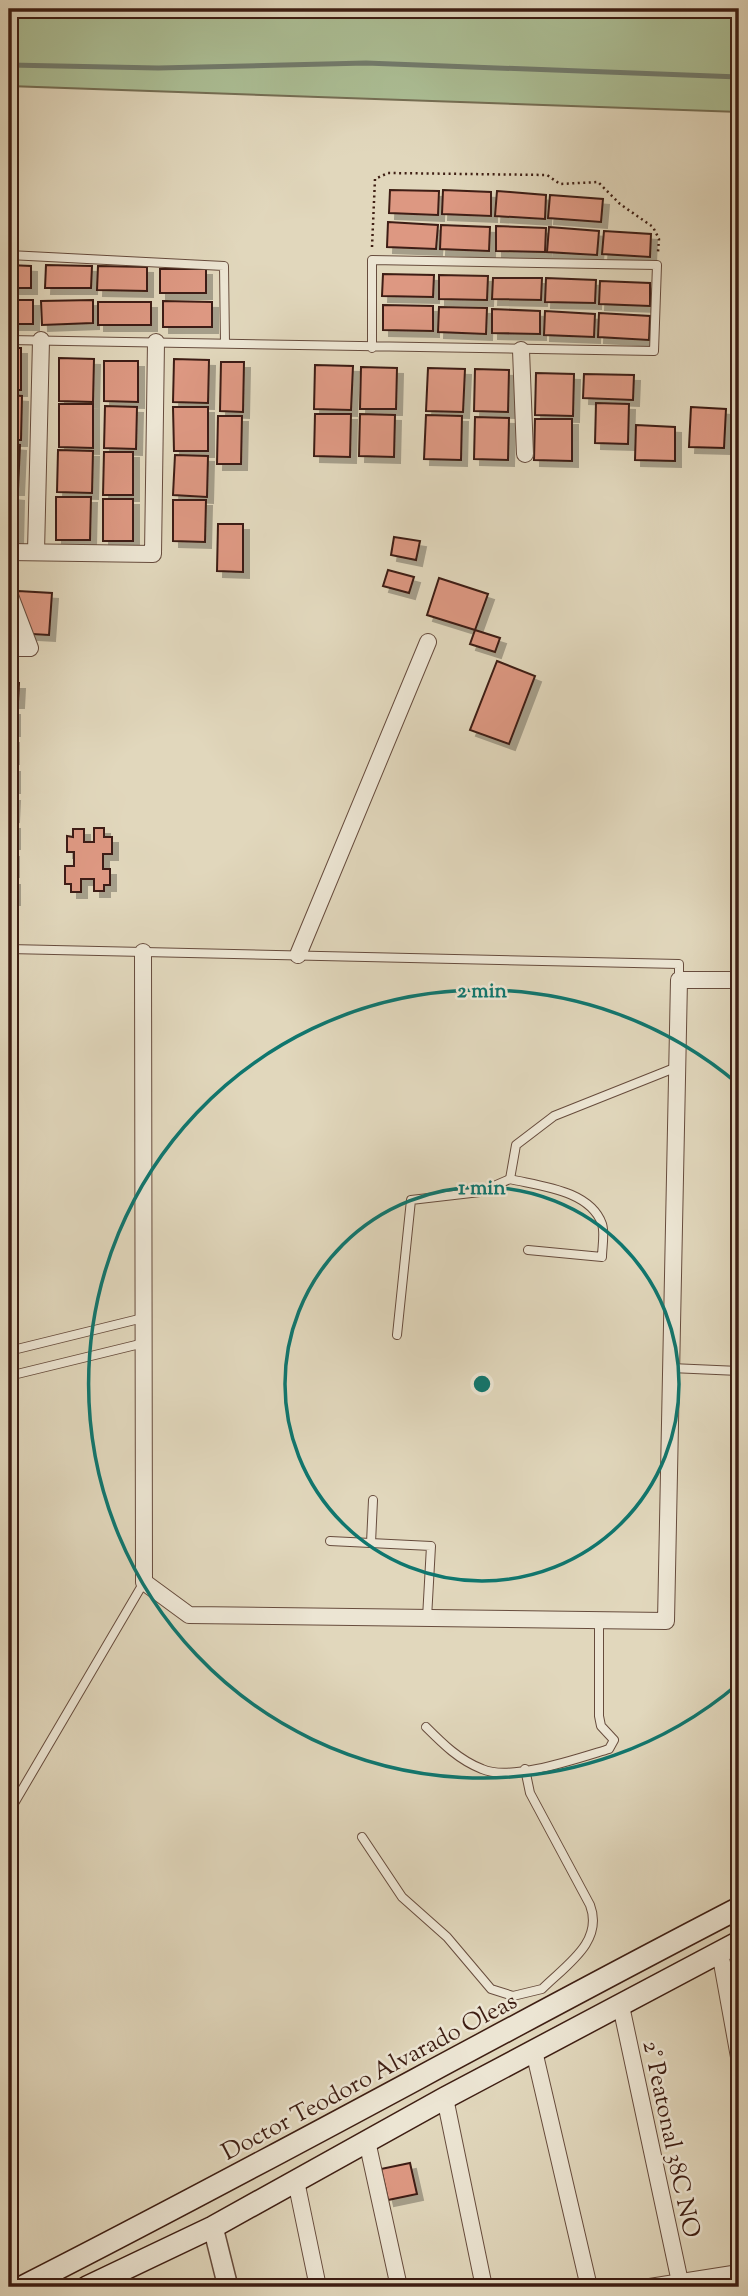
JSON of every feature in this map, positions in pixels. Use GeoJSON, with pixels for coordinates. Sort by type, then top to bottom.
{"type":"FeatureCollection","features":[{"type":"Feature","properties":{"kind":"main road","name":"Doctor Teodoro Alvarado Oleas"},"geometry":{"type":"LineString","coordinates":[[22,2287],[203,2196],[415,2079],[739,1908]]}},
{"type":"Feature","properties":{"kind":"main road"},"geometry":{"type":"LineString","coordinates":[[87,2287],[213,2227],[445,2098],[739,1942]]}},
{"type":"Feature","properties":{"kind":"street"},"geometry":{"type":"LineString","coordinates":[[36,552],[41,340]]}},
{"type":"Feature","properties":{"kind":"street"},"geometry":{"type":"LineString","coordinates":[[9,552],[153,554],[156,342]]}},
{"type":"Feature","properties":{"kind":"street"},"geometry":{"type":"LineString","coordinates":[[521,350],[524,454]]}},
{"type":"Feature","properties":{"kind":"street"},"geometry":{"type":"LineString","coordinates":[[9,593],[30,648],[9,648]]}},
{"type":"Feature","properties":{"kind":"street"},"geometry":{"type":"LineString","coordinates":[[298,956],[428,642]]}},
{"type":"Feature","properties":{"kind":"street"},"geometry":{"type":"LineString","coordinates":[[143,952],[144,1582],[188,1615],[666,1621],[679,980],[739,980]]}},
{"type":"Feature","properties":{"kind":"street"},"geometry":{"type":"LineString","coordinates":[[720,1952],[739,2057]]}},
{"type":"Feature","properties":{"kind":"street","name":"2° Peatonal 38C NO"},"geometry":{"type":"LineString","coordinates":[[621,2006],[680,2281]]}},
{"type":"Feature","properties":{"kind":"street"},"geometry":{"type":"LineString","coordinates":[[534,2051],[589,2287]]}},
{"type":"Feature","properties":{"kind":"street"},"geometry":{"type":"LineString","coordinates":[[445,2098],[484,2287]]}},
{"type":"Feature","properties":{"kind":"street"},"geometry":{"type":"LineString","coordinates":[[368,2141],[399,2287]]}},
{"type":"Feature","properties":{"kind":"street"},"geometry":{"type":"LineString","coordinates":[[296,2181],[318,2287]]}},
{"type":"Feature","properties":{"kind":"street"},"geometry":{"type":"LineString","coordinates":[[213,2227],[228,2287]]}},
{"type":"Feature","properties":{"kind":"street"},"geometry":{"type":"LineString","coordinates":[[650,2287],[739,2273]]}},
{"type":"Feature","properties":{"kind":"lane"},"geometry":{"type":"LineString","coordinates":[[9,255],[224,266],[225,344]]}},
{"type":"Feature","properties":{"kind":"lane"},"geometry":{"type":"LineString","coordinates":[[9,340],[372,348],[654,351],[657,265],[372,260],[372,348]]}},
{"type":"Feature","properties":{"kind":"lane"},"geometry":{"type":"LineString","coordinates":[[9,949],[679,964],[679,980]]}},
{"type":"Feature","properties":{"kind":"lane"},"geometry":{"type":"LineString","coordinates":[[510,1179],[516,1145],[554,1116],[677,1067]]}},
{"type":"Feature","properties":{"kind":"lane"},"geometry":{"type":"LineString","coordinates":[[397,1335],[411,1200],[480,1192],[510,1179],[568,1193],[590,1208],[602,1224],[602,1257],[528,1250]]}},
{"type":"Feature","properties":{"kind":"lane"},"geometry":{"type":"LineString","coordinates":[[9,1351],[143,1318]]}},
{"type":"Feature","properties":{"kind":"lane"},"geometry":{"type":"LineString","coordinates":[[9,1376],[144,1343]]}},
{"type":"Feature","properties":{"kind":"lane"},"geometry":{"type":"LineString","coordinates":[[671,1368],[739,1371]]}},
{"type":"Feature","properties":{"kind":"lane"},"geometry":{"type":"LineString","coordinates":[[371,1543],[373,1500]]}},
{"type":"Feature","properties":{"kind":"lane"},"geometry":{"type":"LineString","coordinates":[[331,1542],[431,1546],[427,1618]]}},
{"type":"Feature","properties":{"kind":"lane"},"geometry":{"type":"LineString","coordinates":[[9,1812],[144,1582]]}},
{"type":"Feature","properties":{"kind":"lane"},"geometry":{"type":"LineString","coordinates":[[426,1727],[450,1751],[484,1771],[525,1769],[566,1762],[609,1749],[613,1744],[611,1735],[601,1726],[599,1716],[599,1620]]}},
{"type":"Feature","properties":{"kind":"lane"},"geometry":{"type":"LineString","coordinates":[[362,1837],[402,1897],[447,1937],[491,1989],[513,1996],[533,1993],[542,1989],[589,1943],[594,1920],[590,1905],[530,1793],[525,1769]]}},
{"type":"Feature","properties":{"kind":"path"},"geometry":{"type":"LineString","coordinates":[[372,260],[375,179],[388,173],[547,175],[560,184],[598,182],[620,204],[653,227],[659,239],[657,265]]}},
{"type":"Feature","properties":{"kind":"green space"},"geometry":{"type":"Polygon","coordinates":[[[9,9],[739,9],[739,112],[9,86],[9,9]]]}},
{"type":"Feature","properties":{"kind":"building"},"geometry":{"type":"Polygon","coordinates":[[[390,190],[439,191],[438,215],[389,213],[390,190]]]}},
{"type":"Feature","properties":{"kind":"building"},"geometry":{"type":"Polygon","coordinates":[[[443,190],[491,192],[491,216],[442,214],[443,190]]]}},
{"type":"Feature","properties":{"kind":"building"},"geometry":{"type":"Polygon","coordinates":[[[497,191],[546,195],[545,219],[495,216],[497,191]]]}},
{"type":"Feature","properties":{"kind":"building"},"geometry":{"type":"Polygon","coordinates":[[[550,195],[603,199],[601,222],[548,218],[550,195]]]}},
{"type":"Feature","properties":{"kind":"building"},"geometry":{"type":"Polygon","coordinates":[[[388,222],[438,225],[436,249],[387,247],[388,222]]]}},
{"type":"Feature","properties":{"kind":"building"},"geometry":{"type":"Polygon","coordinates":[[[441,225],[490,227],[489,251],[440,249],[441,225]]]}},
{"type":"Feature","properties":{"kind":"building"},"geometry":{"type":"Polygon","coordinates":[[[496,226],[546,228],[545,252],[496,251],[496,226]]]}},
{"type":"Feature","properties":{"kind":"building"},"geometry":{"type":"Polygon","coordinates":[[[549,227],[599,231],[597,255],[547,252],[549,227]]]}},
{"type":"Feature","properties":{"kind":"building"},"geometry":{"type":"Polygon","coordinates":[[[604,231],[651,234],[650,257],[602,254],[604,231]]]}},
{"type":"Feature","properties":{"kind":"building"},"geometry":{"type":"Polygon","coordinates":[[[9,265],[31,266],[31,288],[9,288],[9,265]]]}},
{"type":"Feature","properties":{"kind":"building"},"geometry":{"type":"Polygon","coordinates":[[[46,265],[92,266],[91,288],[45,288],[46,265]]]}},
{"type":"Feature","properties":{"kind":"building"},"geometry":{"type":"Polygon","coordinates":[[[98,266],[147,267],[147,291],[97,290],[98,266]]]}},
{"type":"Feature","properties":{"kind":"building"},"geometry":{"type":"Polygon","coordinates":[[[160,269],[206,269],[206,293],[160,293],[160,269]]]}},
{"type":"Feature","properties":{"kind":"building"},"geometry":{"type":"Polygon","coordinates":[[[383,274],[434,275],[433,297],[382,296],[383,274]]]}},
{"type":"Feature","properties":{"kind":"building"},"geometry":{"type":"Polygon","coordinates":[[[439,275],[488,276],[487,300],[439,299],[439,275]]]}},
{"type":"Feature","properties":{"kind":"building"},"geometry":{"type":"Polygon","coordinates":[[[493,278],[542,278],[541,300],[492,299],[493,278]]]}},
{"type":"Feature","properties":{"kind":"building"},"geometry":{"type":"Polygon","coordinates":[[[546,278],[596,280],[595,303],[545,302],[546,278]]]}},
{"type":"Feature","properties":{"kind":"building"},"geometry":{"type":"Polygon","coordinates":[[[600,281],[650,283],[650,306],[599,304],[600,281]]]}},
{"type":"Feature","properties":{"kind":"building"},"geometry":{"type":"Polygon","coordinates":[[[9,300],[33,300],[33,324],[9,324],[9,300]]]}},
{"type":"Feature","properties":{"kind":"building"},"geometry":{"type":"Polygon","coordinates":[[[93,300],[93,323],[42,325],[41,301],[93,300]]]}},
{"type":"Feature","properties":{"kind":"building"},"geometry":{"type":"Polygon","coordinates":[[[163,301],[212,302],[212,327],[163,327],[163,301]]]}},
{"type":"Feature","properties":{"kind":"building"},"geometry":{"type":"Polygon","coordinates":[[[98,302],[151,302],[151,325],[98,325],[98,302]]]}},
{"type":"Feature","properties":{"kind":"building"},"geometry":{"type":"Polygon","coordinates":[[[383,305],[433,306],[433,331],[383,330],[383,305]]]}},
{"type":"Feature","properties":{"kind":"building"},"geometry":{"type":"Polygon","coordinates":[[[439,307],[487,308],[486,334],[438,332],[439,307]]]}},
{"type":"Feature","properties":{"kind":"building"},"geometry":{"type":"Polygon","coordinates":[[[492,309],[540,311],[540,334],[492,333],[492,309]]]}},
{"type":"Feature","properties":{"kind":"building"},"geometry":{"type":"Polygon","coordinates":[[[545,311],[595,314],[594,337],[544,335],[545,311]]]}},
{"type":"Feature","properties":{"kind":"building"},"geometry":{"type":"Polygon","coordinates":[[[599,313],[650,316],[649,340],[598,337],[599,313]]]}},
{"type":"Feature","properties":{"kind":"building"},"geometry":{"type":"Polygon","coordinates":[[[9,348],[21,348],[21,390],[9,390],[9,348]]]}},
{"type":"Feature","properties":{"kind":"building"},"geometry":{"type":"Polygon","coordinates":[[[59,358],[94,359],[93,402],[59,401],[59,358]]]}},
{"type":"Feature","properties":{"kind":"building"},"geometry":{"type":"Polygon","coordinates":[[[174,359],[209,360],[208,403],[173,402],[174,359]]]}},
{"type":"Feature","properties":{"kind":"building"},"geometry":{"type":"Polygon","coordinates":[[[104,361],[138,361],[138,402],[104,401],[104,361]]]}},
{"type":"Feature","properties":{"kind":"building"},"geometry":{"type":"Polygon","coordinates":[[[221,362],[244,362],[243,412],[220,411],[221,362]]]}},
{"type":"Feature","properties":{"kind":"building"},"geometry":{"type":"Polygon","coordinates":[[[315,365],[353,366],[351,410],[314,409],[315,365]]]}},
{"type":"Feature","properties":{"kind":"building"},"geometry":{"type":"Polygon","coordinates":[[[361,367],[397,368],[396,409],[360,409],[361,367]]]}},
{"type":"Feature","properties":{"kind":"building"},"geometry":{"type":"Polygon","coordinates":[[[428,368],[465,369],[463,412],[426,411],[428,368]]]}},
{"type":"Feature","properties":{"kind":"building"},"geometry":{"type":"Polygon","coordinates":[[[475,369],[509,370],[508,412],[474,411],[475,369]]]}},
{"type":"Feature","properties":{"kind":"building"},"geometry":{"type":"Polygon","coordinates":[[[536,373],[574,374],[573,416],[535,415],[536,373]]]}},
{"type":"Feature","properties":{"kind":"building"},"geometry":{"type":"Polygon","coordinates":[[[584,374],[634,375],[633,400],[583,398],[584,374]]]}},
{"type":"Feature","properties":{"kind":"building"},"geometry":{"type":"Polygon","coordinates":[[[9,395],[22,396],[21,440],[9,440],[9,395]]]}},
{"type":"Feature","properties":{"kind":"building"},"geometry":{"type":"Polygon","coordinates":[[[596,403],[629,404],[628,444],[595,443],[596,403]]]}},
{"type":"Feature","properties":{"kind":"building"},"geometry":{"type":"Polygon","coordinates":[[[59,404],[93,404],[93,448],[59,447],[59,404]]]}},
{"type":"Feature","properties":{"kind":"building"},"geometry":{"type":"Polygon","coordinates":[[[105,406],[137,407],[136,449],[104,448],[105,406]]]}},
{"type":"Feature","properties":{"kind":"building"},"geometry":{"type":"Polygon","coordinates":[[[173,407],[208,407],[208,451],[174,451],[173,407]]]}},
{"type":"Feature","properties":{"kind":"building"},"geometry":{"type":"Polygon","coordinates":[[[691,407],[726,409],[724,448],[689,447],[691,407]]]}},
{"type":"Feature","properties":{"kind":"building"},"geometry":{"type":"Polygon","coordinates":[[[315,414],[351,414],[350,457],[314,456],[315,414]]]}},
{"type":"Feature","properties":{"kind":"building"},"geometry":{"type":"Polygon","coordinates":[[[360,414],[395,415],[394,457],[359,456],[360,414]]]}},
{"type":"Feature","properties":{"kind":"building"},"geometry":{"type":"Polygon","coordinates":[[[426,415],[462,416],[461,460],[424,459],[426,415]]]}},
{"type":"Feature","properties":{"kind":"building"},"geometry":{"type":"Polygon","coordinates":[[[218,416],[242,416],[241,464],[217,464],[218,416]]]}},
{"type":"Feature","properties":{"kind":"building"},"geometry":{"type":"Polygon","coordinates":[[[475,417],[509,418],[508,460],[474,459],[475,417]]]}},
{"type":"Feature","properties":{"kind":"building"},"geometry":{"type":"Polygon","coordinates":[[[535,419],[572,419],[572,461],[534,460],[535,419]]]}},
{"type":"Feature","properties":{"kind":"building"},"geometry":{"type":"Polygon","coordinates":[[[636,425],[675,427],[675,461],[635,460],[636,425]]]}},
{"type":"Feature","properties":{"kind":"building"},"geometry":{"type":"Polygon","coordinates":[[[9,444],[20,445],[18,489],[9,489],[9,444]]]}},
{"type":"Feature","properties":{"kind":"building"},"geometry":{"type":"Polygon","coordinates":[[[58,450],[93,451],[92,493],[57,492],[58,450]]]}},
{"type":"Feature","properties":{"kind":"building"},"geometry":{"type":"Polygon","coordinates":[[[104,452],[133,452],[133,495],[103,495],[104,452]]]}},
{"type":"Feature","properties":{"kind":"building"},"geometry":{"type":"Polygon","coordinates":[[[175,455],[208,456],[207,497],[173,495],[175,455]]]}},
{"type":"Feature","properties":{"kind":"building"},"geometry":{"type":"Polygon","coordinates":[[[9,494],[18,495],[17,539],[9,538],[9,494]]]}},
{"type":"Feature","properties":{"kind":"building"},"geometry":{"type":"Polygon","coordinates":[[[56,497],[91,497],[90,540],[56,540],[56,497]]]}},
{"type":"Feature","properties":{"kind":"building"},"geometry":{"type":"Polygon","coordinates":[[[103,499],[133,499],[133,541],[103,541],[103,499]]]}},
{"type":"Feature","properties":{"kind":"building"},"geometry":{"type":"Polygon","coordinates":[[[173,500],[206,500],[205,542],[173,541],[173,500]]]}},
{"type":"Feature","properties":{"kind":"building"},"geometry":{"type":"Polygon","coordinates":[[[218,524],[243,524],[243,572],[217,571],[218,524]]]}},
{"type":"Feature","properties":{"kind":"building"},"geometry":{"type":"Polygon","coordinates":[[[394,537],[420,541],[416,560],[391,555],[394,537]]]}},
{"type":"Feature","properties":{"kind":"building"},"geometry":{"type":"Polygon","coordinates":[[[388,570],[414,577],[409,593],[383,586],[388,570]]]}},
{"type":"Feature","properties":{"kind":"building"},"geometry":{"type":"Polygon","coordinates":[[[439,578],[488,594],[475,630],[427,615],[439,578]]]}},
{"type":"Feature","properties":{"kind":"building"},"geometry":{"type":"Polygon","coordinates":[[[18,591],[52,593],[49,635],[15,633],[18,591]]]}},
{"type":"Feature","properties":{"kind":"building"},"geometry":{"type":"Polygon","coordinates":[[[475,630],[500,638],[495,652],[470,644],[475,630]]]}},
{"type":"Feature","properties":{"kind":"building"},"geometry":{"type":"Polygon","coordinates":[[[497,661],[535,676],[509,744],[470,730],[497,661]]]}},
{"type":"Feature","properties":{"kind":"building"},"geometry":{"type":"Polygon","coordinates":[[[9,683],[19,683],[18,702],[9,702],[9,683]]]}},
{"type":"Feature","properties":{"kind":"building"},"geometry":{"type":"Polygon","coordinates":[[[9,709],[14,709],[14,730],[9,730],[9,709]]]}},
{"type":"Feature","properties":{"kind":"building"},"geometry":{"type":"Polygon","coordinates":[[[9,737],[13,737],[13,758],[9,758],[9,737]]]}},
{"type":"Feature","properties":{"kind":"building"},"geometry":{"type":"Polygon","coordinates":[[[9,766],[14,766],[14,787],[9,787],[9,766]]]}},
{"type":"Feature","properties":{"kind":"building"},"geometry":{"type":"Polygon","coordinates":[[[9,795],[14,795],[13,816],[9,815],[9,795]]]}},
{"type":"Feature","properties":{"kind":"building"},"geometry":{"type":"Polygon","coordinates":[[[9,823],[14,823],[14,843],[9,843],[9,823]]]}},
{"type":"Feature","properties":{"kind":"building"},"geometry":{"type":"Polygon","coordinates":[[[94,828],[104,828],[104,837],[112,837],[112,854],[103,854],[103,869],[110,869],[110,885],[104,885],[104,891],[94,891],[94,879],[81,879],[81,892],[71,892],[71,884],[65,884],[65,866],[74,866],[74,852],[67,852],[67,836],[73,837],[73,829],[84,829],[84,842],[94,842],[94,828]]]}},
{"type":"Feature","properties":{"kind":"building"},"geometry":{"type":"Polygon","coordinates":[[[9,851],[13,851],[13,871],[9,871],[9,851]]]}},
{"type":"Feature","properties":{"kind":"building"},"geometry":{"type":"Polygon","coordinates":[[[9,879],[14,879],[14,899],[9,899],[9,879]]]}},
{"type":"Feature","properties":{"kind":"building"},"geometry":{"type":"Polygon","coordinates":[[[410,2163],[417,2194],[388,2200],[381,2169],[410,2163]]]}},
{"type":"Feature","properties":{"kind":"waterway"},"geometry":{"type":"LineString","coordinates":[[9,65],[158,68],[366,63],[739,77]]}}]}
